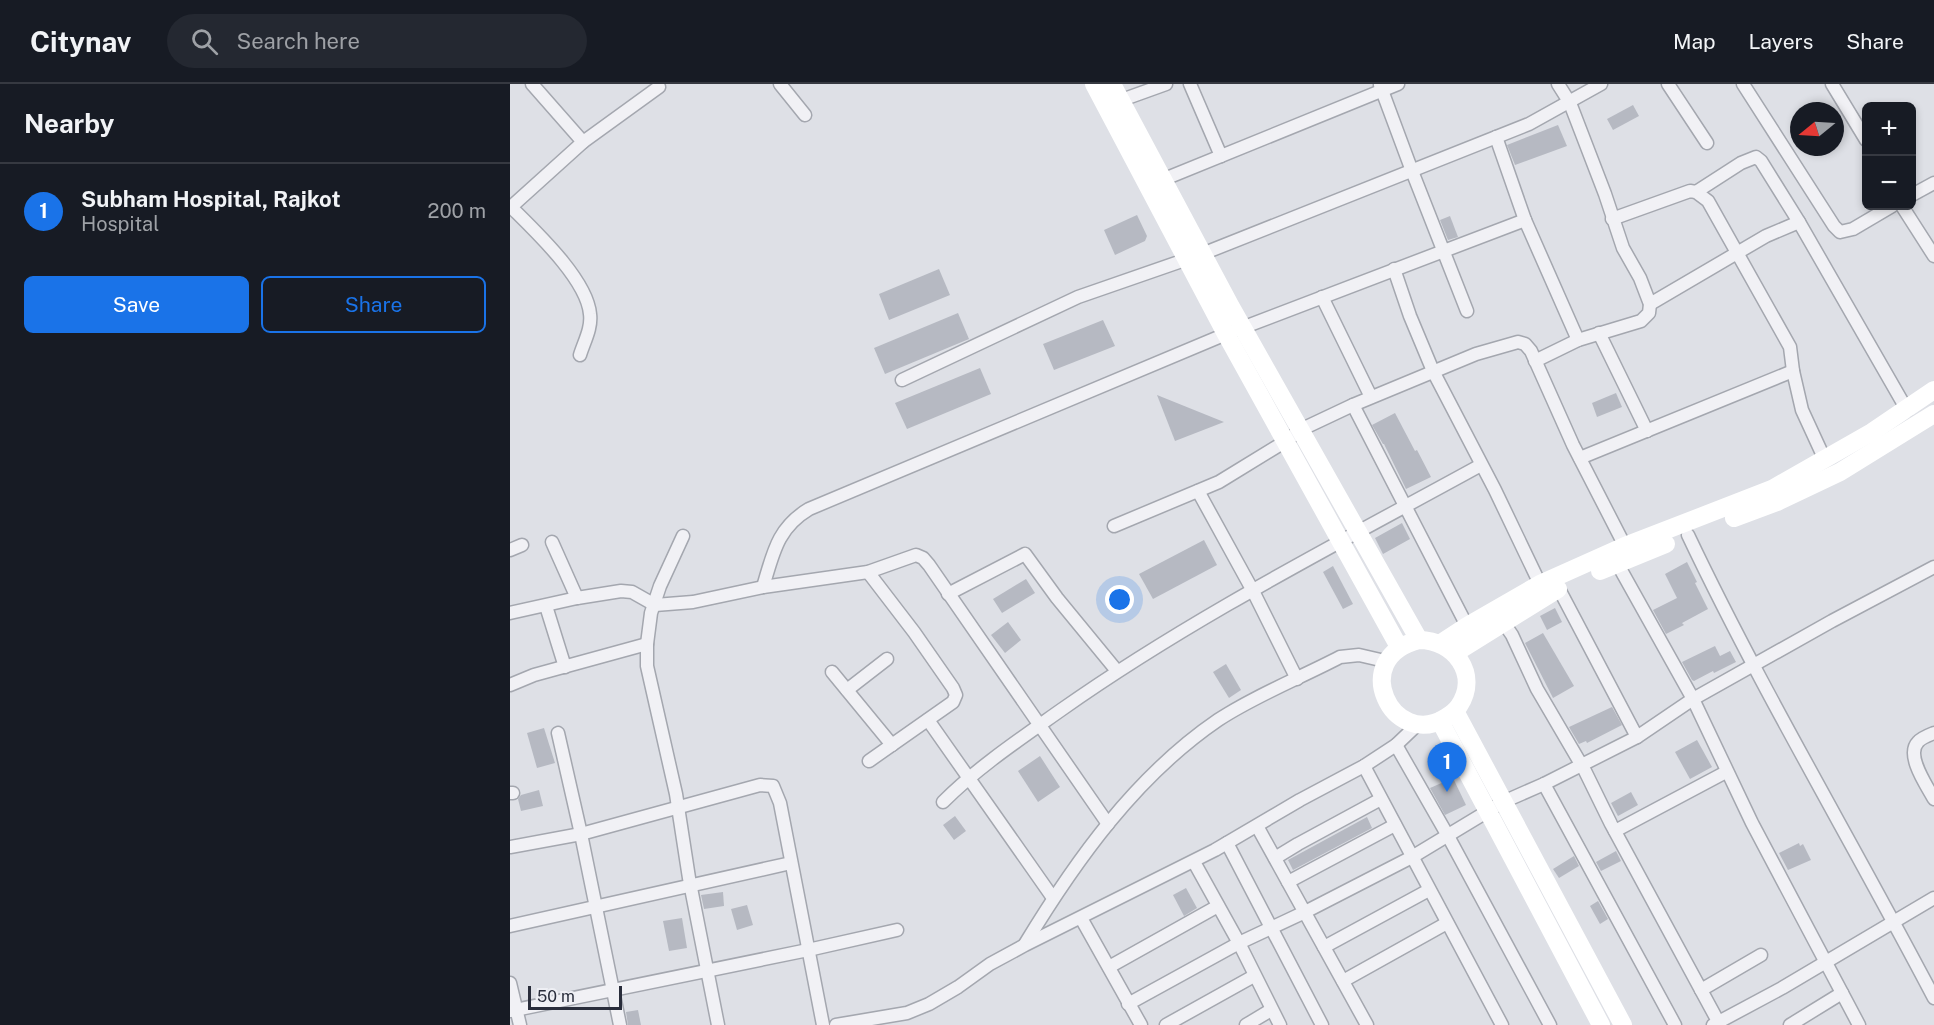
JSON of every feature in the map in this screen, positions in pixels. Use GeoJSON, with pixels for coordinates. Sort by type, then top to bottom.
{"type":"FeatureCollection","features":[{"type":"Feature","properties":{"kind":"main road"},"geometry":{"type":"LineString","coordinates":[[1094,84],[1113,103],[1235,332],[1293,435],[1358,532],[1419,640]]}},
{"type":"Feature","properties":{"kind":"main road"},"geometry":{"type":"LineString","coordinates":[[1112,84],[1113,103]]}},
{"type":"Feature","properties":{"kind":"main road"},"geometry":{"type":"LineString","coordinates":[[1448,648],[1503,622],[1559,588],[1624,556],[1772,489],[1825,460],[1934,390]]}},
{"type":"Feature","properties":{"kind":"main road"},"geometry":{"type":"LineString","coordinates":[[1448,648],[1467,626],[1540,584],[1777,502],[1840,472],[1934,414]]}},
{"type":"Feature","properties":{"kind":"main road"},"geometry":{"type":"LineString","coordinates":[[1293,435],[1340,542],[1399,647]]}},
{"type":"Feature","properties":{"kind":"main road"},"geometry":{"type":"LineString","coordinates":[[1419,640],[1430,640],[1448,648],[1462,664],[1466,682],[1462,701],[1448,716],[1432,724],[1418,724],[1404,720],[1392,711],[1385,698],[1382,684],[1385,661],[1399,647],[1419,640]]}},
{"type":"Feature","properties":{"kind":"main road"},"geometry":{"type":"LineString","coordinates":[[1448,716],[1503,802],[1623,1025]]}},
{"type":"Feature","properties":{"kind":"main road"},"geometry":{"type":"LineString","coordinates":[[1448,716],[1487,812],[1601,1025]]}},
{"type":"Feature","properties":{"kind":"street"},"geometry":{"type":"LineString","coordinates":[[780,84],[805,115]]}},
{"type":"Feature","properties":{"kind":"street"},"geometry":{"type":"LineString","coordinates":[[1113,103],[1166,84]]}},
{"type":"Feature","properties":{"kind":"street"},"geometry":{"type":"LineString","coordinates":[[1190,84],[1221,156]]}},
{"type":"Feature","properties":{"kind":"street"},"geometry":{"type":"LineString","coordinates":[[1155,183],[1381,88],[1398,84]]}},
{"type":"Feature","properties":{"kind":"street"},"geometry":{"type":"LineString","coordinates":[[1534,361],[1578,340],[1641,321],[1649,313],[1650,304],[1640,278],[1623,248],[1570,103],[1558,84]]}},
{"type":"Feature","properties":{"kind":"street"},"geometry":{"type":"LineString","coordinates":[[902,380],[1078,297],[1194,256],[1496,137],[1570,103],[1601,84]]}},
{"type":"Feature","properties":{"kind":"street"},"geometry":{"type":"LineString","coordinates":[[1668,84],[1707,143]]}},
{"type":"Feature","properties":{"kind":"street"},"geometry":{"type":"LineString","coordinates":[[1743,84],[1840,232],[1853,229],[1885,210]]}},
{"type":"Feature","properties":{"kind":"street"},"geometry":{"type":"LineString","coordinates":[[1832,84],[1862,133]]}},
{"type":"Feature","properties":{"kind":"street"},"geometry":{"type":"LineString","coordinates":[[538,86],[583,142]]}},
{"type":"Feature","properties":{"kind":"street"},"geometry":{"type":"LineString","coordinates":[[580,355],[590,326],[590,314],[583,288],[531,226],[511,206],[583,142],[659,87]]}},
{"type":"Feature","properties":{"kind":"street"},"geometry":{"type":"LineString","coordinates":[[1381,88],[1467,311]]}},
{"type":"Feature","properties":{"kind":"street"},"geometry":{"type":"LineString","coordinates":[[1496,137],[1525,220],[1578,340]]}},
{"type":"Feature","properties":{"kind":"street"},"geometry":{"type":"LineString","coordinates":[[1696,192],[1741,163],[1756,157],[1761,161],[1906,410]]}},
{"type":"Feature","properties":{"kind":"street"},"geometry":{"type":"LineString","coordinates":[[1916,192],[1934,183]]}},
{"type":"Feature","properties":{"kind":"street"},"geometry":{"type":"LineString","coordinates":[[1612,219],[1690,191],[1696,192],[1708,201],[1715,209],[1736,253],[1790,347],[1802,410],[1825,460]]}},
{"type":"Feature","properties":{"kind":"street"},"geometry":{"type":"LineString","coordinates":[[1905,210],[1934,256]]}},
{"type":"Feature","properties":{"kind":"street"},"geometry":{"type":"LineString","coordinates":[[763,587],[776,546],[786,528],[796,517],[809,509],[1235,332],[1525,220]]}},
{"type":"Feature","properties":{"kind":"street"},"geometry":{"type":"LineString","coordinates":[[1650,304],[1766,236],[1798,222]]}},
{"type":"Feature","properties":{"kind":"street"},"geometry":{"type":"LineString","coordinates":[[1394,270],[1433,371],[1495,490],[1540,584]]}},
{"type":"Feature","properties":{"kind":"street"},"geometry":{"type":"LineString","coordinates":[[1322,297],[1371,396]]}},
{"type":"Feature","properties":{"kind":"street"},"geometry":{"type":"LineString","coordinates":[[1599,333],[1647,431]]}},
{"type":"Feature","properties":{"kind":"street"},"geometry":{"type":"LineString","coordinates":[[1114,526],[1219,482],[1293,435],[1371,396],[1476,354],[1518,342],[1525,344],[1531,351],[1726,772],[1859,1025]]}},
{"type":"Feature","properties":{"kind":"street"},"geometry":{"type":"LineString","coordinates":[[1580,458],[1793,371]]}},
{"type":"Feature","properties":{"kind":"street"},"geometry":{"type":"LineString","coordinates":[[1353,405],[1467,626]]}},
{"type":"Feature","properties":{"kind":"street"},"geometry":{"type":"LineString","coordinates":[[943,802],[968,777],[1117,671],[1164,641],[1405,505],[1481,465]]}},
{"type":"Feature","properties":{"kind":"street"},"geometry":{"type":"LineString","coordinates":[[1198,491],[1253,591],[1297,679]]}},
{"type":"Feature","properties":{"kind":"street"},"geometry":{"type":"LineString","coordinates":[[1688,534],[1721,605],[1934,998]]}},
{"type":"Feature","properties":{"kind":"street"},"geometry":{"type":"LineString","coordinates":[[683,536],[660,586],[651,613],[647,666],[676,794],[718,1025]]}},
{"type":"Feature","properties":{"kind":"street"},"geometry":{"type":"LineString","coordinates":[[552,542],[577,598]]}},
{"type":"Feature","properties":{"kind":"street"},"geometry":{"type":"LineString","coordinates":[[948,594],[1025,554],[1056,598],[1117,671]]}},
{"type":"Feature","properties":{"kind":"street"},"geometry":{"type":"LineString","coordinates":[[510,612],[621,591],[632,592],[655,605],[693,602],[763,587],[868,572],[916,555],[923,558],[929,565],[1108,824]]}},
{"type":"Feature","properties":{"kind":"street"},"geometry":{"type":"LineString","coordinates":[[1128,1004],[1239,943],[1412,857],[1503,802],[1637,737],[1693,699],[1934,567]]}},
{"type":"Feature","properties":{"kind":"street"},"geometry":{"type":"LineString","coordinates":[[868,572],[914,632],[956,695],[953,702],[869,761]]}},
{"type":"Feature","properties":{"kind":"street"},"geometry":{"type":"LineString","coordinates":[[1559,588],[1637,737]]}},
{"type":"Feature","properties":{"kind":"street"},"geometry":{"type":"LineString","coordinates":[[546,606],[565,667]]}},
{"type":"Feature","properties":{"kind":"street"},"geometry":{"type":"LineString","coordinates":[[1503,622],[1512,635],[1537,689],[1581,765],[1701,990],[1717,1024],[1826,963],[1934,898]]}},
{"type":"Feature","properties":{"kind":"street"},"geometry":{"type":"LineString","coordinates":[[510,685],[534,675],[647,644]]}},
{"type":"Feature","properties":{"kind":"street"},"geometry":{"type":"LineString","coordinates":[[1025,945],[1053,898],[1119,810],[1189,741],[1220,719],[1340,657],[1350,654],[1385,661]]}},
{"type":"Feature","properties":{"kind":"street"},"geometry":{"type":"LineString","coordinates":[[847,690],[887,659]]}},
{"type":"Feature","properties":{"kind":"street"},"geometry":{"type":"LineString","coordinates":[[832,672],[892,745]]}},
{"type":"Feature","properties":{"kind":"street"},"geometry":{"type":"LineString","coordinates":[[928,720],[1053,898]]}},
{"type":"Feature","properties":{"kind":"street"},"geometry":{"type":"LineString","coordinates":[[836,1025],[909,1019],[990,964],[1194,862],[1364,766],[1396,745],[1418,724]]}},
{"type":"Feature","properties":{"kind":"street"},"geometry":{"type":"LineString","coordinates":[[558,733],[620,1025]]}},
{"type":"Feature","properties":{"kind":"street"},"geometry":{"type":"LineString","coordinates":[[1934,733],[1918,742],[1913,750],[1914,759],[1934,798]]}},
{"type":"Feature","properties":{"kind":"street"},"geometry":{"type":"LineString","coordinates":[[1396,745],[1550,1025]]}},
{"type":"Feature","properties":{"kind":"street"},"geometry":{"type":"LineString","coordinates":[[1364,766],[1502,1025]]}},
{"type":"Feature","properties":{"kind":"street"},"geometry":{"type":"LineString","coordinates":[[1615,831],[1726,772]]}},
{"type":"Feature","properties":{"kind":"street"},"geometry":{"type":"LineString","coordinates":[[1544,784],[1675,1025]]}},
{"type":"Feature","properties":{"kind":"street"},"geometry":{"type":"LineString","coordinates":[[510,847],[581,834],[760,785],[773,786],[780,803],[823,1025]]}},
{"type":"Feature","properties":{"kind":"street"},"geometry":{"type":"LineString","coordinates":[[1275,858],[1382,799]]}},
{"type":"Feature","properties":{"kind":"street"},"geometry":{"type":"LineString","coordinates":[[1288,882],[1395,825]]}},
{"type":"Feature","properties":{"kind":"street"},"geometry":{"type":"LineString","coordinates":[[1257,826],[1367,1025]]}},
{"type":"Feature","properties":{"kind":"street"},"geometry":{"type":"LineString","coordinates":[[1227,843],[1322,1025]]}},
{"type":"Feature","properties":{"kind":"street"},"geometry":{"type":"LineString","coordinates":[[1194,862],[1239,943],[1280,1025]]}},
{"type":"Feature","properties":{"kind":"street"},"geometry":{"type":"LineString","coordinates":[[510,926],[791,863]]}},
{"type":"Feature","properties":{"kind":"street"},"geometry":{"type":"LineString","coordinates":[[1324,947],[1429,890]]}},
{"type":"Feature","properties":{"kind":"street"},"geometry":{"type":"LineString","coordinates":[[1109,967],[1218,906]]}},
{"type":"Feature","properties":{"kind":"street"},"geometry":{"type":"LineString","coordinates":[[1081,918],[1141,1025]]}},
{"type":"Feature","properties":{"kind":"street"},"geometry":{"type":"LineString","coordinates":[[1343,981],[1447,923]]}},
{"type":"Feature","properties":{"kind":"street"},"geometry":{"type":"LineString","coordinates":[[513,1010],[808,951],[897,930]]}},
{"type":"Feature","properties":{"kind":"street"},"geometry":{"type":"LineString","coordinates":[[1701,990],[1761,955]]}},
{"type":"Feature","properties":{"kind":"street"},"geometry":{"type":"LineString","coordinates":[[1166,1025],[1254,975]]}},
{"type":"Feature","properties":{"kind":"street"},"geometry":{"type":"LineString","coordinates":[[510,983],[513,1010],[520,1025]]}},
{"type":"Feature","properties":{"kind":"street"},"geometry":{"type":"LineString","coordinates":[[1790,1025],[1842,993]]}},
{"type":"Feature","properties":{"kind":"street"},"geometry":{"type":"LineString","coordinates":[[1246,1025],[1272,1010]]}},
{"type":"Feature","properties":{"kind":"building"},"geometry":{"type":"Polygon","coordinates":[[[1633,105],[1639,116],[1613,130],[1607,119],[1633,105]]]}},
{"type":"Feature","properties":{"kind":"building"},"geometry":{"type":"Polygon","coordinates":[[[1558,125],[1567,146],[1515,165],[1507,145],[1558,125]]]}},
{"type":"Feature","properties":{"kind":"building"},"geometry":{"type":"Polygon","coordinates":[[[1137,215],[1147,236],[1145,241],[1115,255],[1104,230],[1137,215]]]}},
{"type":"Feature","properties":{"kind":"building"},"geometry":{"type":"Polygon","coordinates":[[[1450,216],[1458,237],[1448,240],[1440,220],[1450,216]]]}},
{"type":"Feature","properties":{"kind":"building"},"geometry":{"type":"Polygon","coordinates":[[[939,269],[950,295],[889,320],[879,294],[939,269]]]}},
{"type":"Feature","properties":{"kind":"building"},"geometry":{"type":"Polygon","coordinates":[[[958,313],[969,339],[885,374],[874,348],[958,313]]]}},
{"type":"Feature","properties":{"kind":"building"},"geometry":{"type":"Polygon","coordinates":[[[1103,320],[1115,346],[1054,370],[1043,344],[1103,320]]]}},
{"type":"Feature","properties":{"kind":"building"},"geometry":{"type":"Polygon","coordinates":[[[980,368],[991,394],[907,429],[895,403],[980,368]]]}},
{"type":"Feature","properties":{"kind":"building"},"geometry":{"type":"Polygon","coordinates":[[[1616,393],[1622,407],[1597,417],[1592,403],[1616,393]]]}},
{"type":"Feature","properties":{"kind":"building"},"geometry":{"type":"Polygon","coordinates":[[[1157,395],[1224,422],[1175,441],[1157,395]]]}},
{"type":"Feature","properties":{"kind":"building"},"geometry":{"type":"Polygon","coordinates":[[[1395,413],[1431,477],[1406,489],[1372,425],[1395,413]]]}},
{"type":"Feature","properties":{"kind":"building"},"geometry":{"type":"Polygon","coordinates":[[[1402,523],[1410,539],[1383,554],[1375,538],[1402,523]]]}},
{"type":"Feature","properties":{"kind":"building"},"geometry":{"type":"Polygon","coordinates":[[[1204,540],[1217,565],[1153,599],[1139,574],[1204,540]]]}},
{"type":"Feature","properties":{"kind":"building"},"geometry":{"type":"Polygon","coordinates":[[[1687,562],[1708,609],[1666,634],[1653,610],[1677,598],[1665,574],[1687,562]]]}},
{"type":"Feature","properties":{"kind":"building"},"geometry":{"type":"Polygon","coordinates":[[[1333,566],[1353,604],[1343,609],[1323,572],[1333,566]]]}},
{"type":"Feature","properties":{"kind":"building"},"geometry":{"type":"Polygon","coordinates":[[[1026,579],[1035,593],[1002,613],[993,599],[1026,579]]]}},
{"type":"Feature","properties":{"kind":"building"},"geometry":{"type":"Polygon","coordinates":[[[1555,608],[1562,622],[1547,630],[1540,616],[1555,608]]]}},
{"type":"Feature","properties":{"kind":"building"},"geometry":{"type":"Polygon","coordinates":[[[1008,622],[1021,640],[1005,653],[991,635],[1008,622]]]}},
{"type":"Feature","properties":{"kind":"building"},"geometry":{"type":"Polygon","coordinates":[[[1543,633],[1574,686],[1553,698],[1525,643],[1543,633]]]}},
{"type":"Feature","properties":{"kind":"building"},"geometry":{"type":"Polygon","coordinates":[[[1715,646],[1720,656],[1730,651],[1736,662],[1714,673],[1713,671],[1692,680],[1682,662],[1715,646]]]}},
{"type":"Feature","properties":{"kind":"building"},"geometry":{"type":"Polygon","coordinates":[[[1226,664],[1241,690],[1229,698],[1213,672],[1226,664]]]}},
{"type":"Feature","properties":{"kind":"building"},"geometry":{"type":"Polygon","coordinates":[[[1612,707],[1622,725],[1587,743],[1586,741],[1579,744],[1569,727],[1612,707]]]}},
{"type":"Feature","properties":{"kind":"building"},"geometry":{"type":"Polygon","coordinates":[[[544,728],[555,763],[537,768],[527,733],[544,728]]]}},
{"type":"Feature","properties":{"kind":"building"},"geometry":{"type":"Polygon","coordinates":[[[1697,740],[1712,767],[1690,779],[1675,752],[1697,740]]]}},
{"type":"Feature","properties":{"kind":"building"},"geometry":{"type":"Polygon","coordinates":[[[1040,756],[1060,787],[1038,802],[1018,771],[1040,756]]]}},
{"type":"Feature","properties":{"kind":"building"},"geometry":{"type":"Polygon","coordinates":[[[1453,778],[1466,805],[1445,815],[1430,788],[1453,778]]]}},
{"type":"Feature","properties":{"kind":"building"},"geometry":{"type":"Polygon","coordinates":[[[539,790],[543,806],[521,811],[518,799],[521,795],[539,790]]]}},
{"type":"Feature","properties":{"kind":"building"},"geometry":{"type":"Polygon","coordinates":[[[1631,792],[1638,805],[1618,816],[1611,803],[1631,792]]]}},
{"type":"Feature","properties":{"kind":"building"},"geometry":{"type":"Polygon","coordinates":[[[955,816],[966,831],[954,840],[943,825],[955,816]]]}},
{"type":"Feature","properties":{"kind":"building"},"geometry":{"type":"Polygon","coordinates":[[[1367,817],[1372,828],[1293,870],[1288,860],[1367,817]]]}},
{"type":"Feature","properties":{"kind":"building"},"geometry":{"type":"Polygon","coordinates":[[[1799,843],[1800,846],[1803,844],[1811,860],[1788,870],[1779,853],[1799,843]]]}},
{"type":"Feature","properties":{"kind":"building"},"geometry":{"type":"Polygon","coordinates":[[[1616,851],[1621,861],[1601,871],[1596,862],[1616,851]]]}},
{"type":"Feature","properties":{"kind":"building"},"geometry":{"type":"Polygon","coordinates":[[[1574,856],[1579,866],[1559,878],[1553,869],[1574,856]]]}},
{"type":"Feature","properties":{"kind":"building"},"geometry":{"type":"Polygon","coordinates":[[[1186,888],[1197,908],[1184,916],[1173,895],[1186,888]]]}},
{"type":"Feature","properties":{"kind":"building"},"geometry":{"type":"Polygon","coordinates":[[[723,892],[724,906],[704,909],[701,895],[723,892]]]}},
{"type":"Feature","properties":{"kind":"building"},"geometry":{"type":"Polygon","coordinates":[[[1598,901],[1608,919],[1600,924],[1590,906],[1598,901]]]}},
{"type":"Feature","properties":{"kind":"building"},"geometry":{"type":"Polygon","coordinates":[[[747,905],[753,925],[737,930],[731,909],[747,905]]]}},
{"type":"Feature","properties":{"kind":"building"},"geometry":{"type":"Polygon","coordinates":[[[682,918],[687,948],[669,951],[663,921],[682,918]]]}},
{"type":"Feature","properties":{"kind":"building"},"geometry":{"type":"Polygon","coordinates":[[[638,1010],[641,1025],[628,1025],[626,1012],[638,1010]]]}},
{"type":"Feature","properties":{"kind":"place","name":"Subham Hospital, Rajkot"},"geometry":{"type":"Point","coordinates":[1447,792]}}]}
